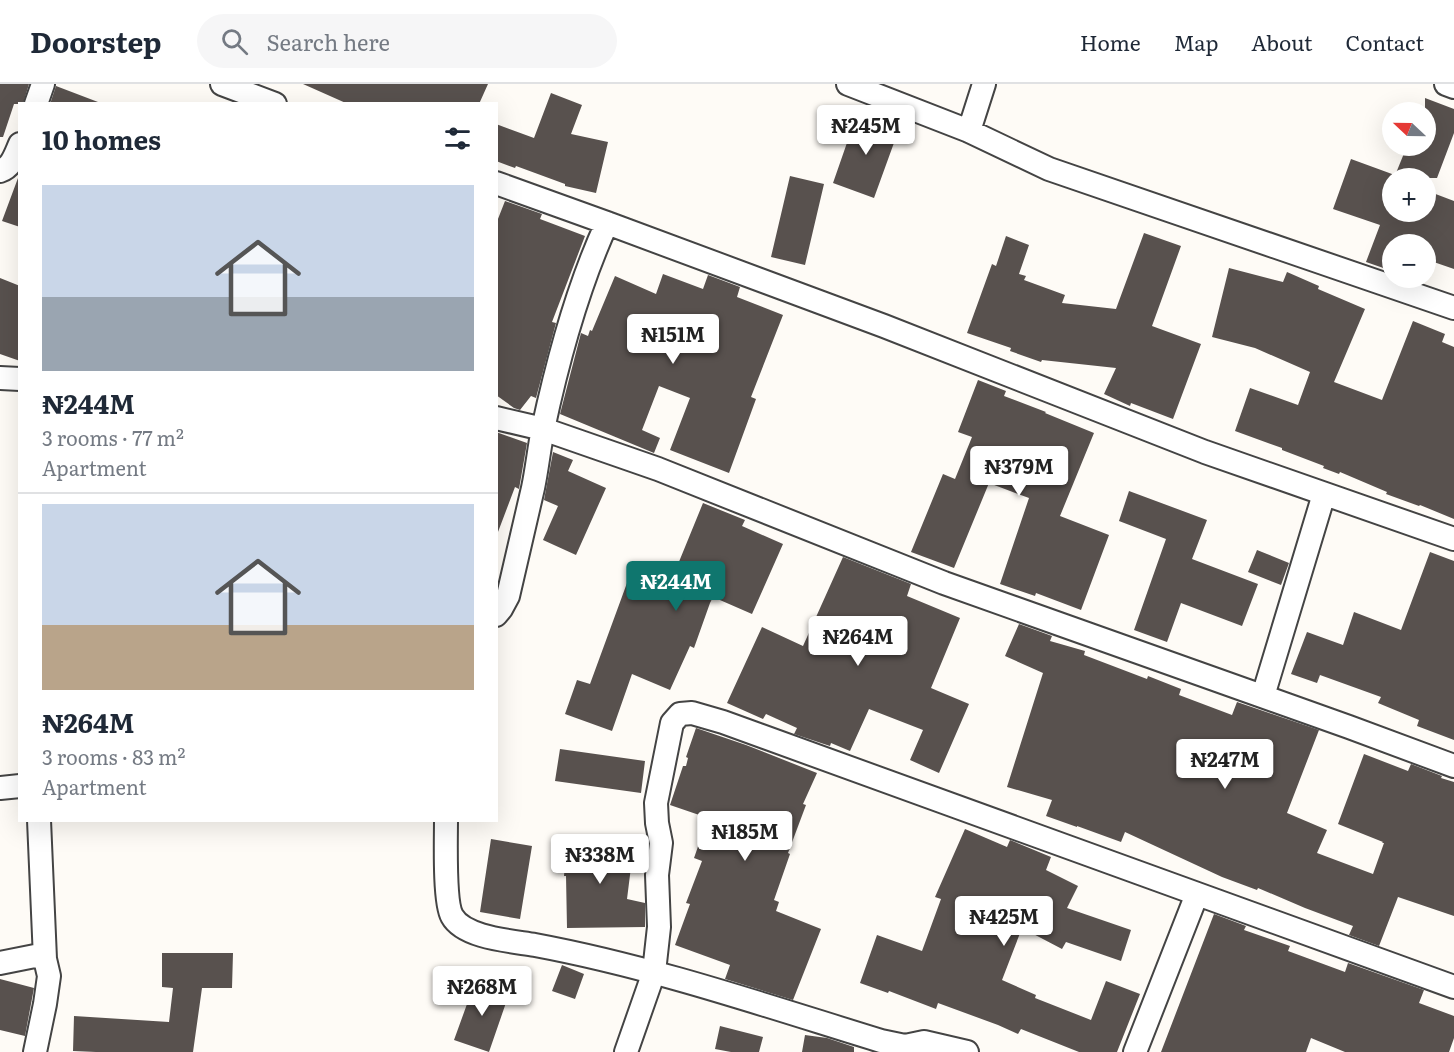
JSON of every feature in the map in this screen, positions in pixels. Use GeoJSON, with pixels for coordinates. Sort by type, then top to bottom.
{"type":"FeatureCollection","features":[{"type":"Feature","properties":{"kind":"street"},"geometry":{"type":"LineString","coordinates":[[37,102],[43,84]]}},
{"type":"Feature","properties":{"kind":"street"},"geometry":{"type":"LineString","coordinates":[[222,84],[270,102]]}},
{"type":"Feature","properties":{"kind":"street"},"geometry":{"type":"LineString","coordinates":[[848,84],[969,131],[1049,169],[1454,308]]}},
{"type":"Feature","properties":{"kind":"street"},"geometry":{"type":"LineString","coordinates":[[969,131],[984,84]]}},
{"type":"Feature","properties":{"kind":"street"},"geometry":{"type":"LineString","coordinates":[[1446,84],[1454,87]]}},
{"type":"Feature","properties":{"kind":"street"},"geometry":{"type":"LineString","coordinates":[[0,171],[7,169],[18,149]]}},
{"type":"Feature","properties":{"kind":"street"},"geometry":{"type":"LineString","coordinates":[[498,184],[884,326],[1204,453],[1454,539]]}},
{"type":"Feature","properties":{"kind":"street"},"geometry":{"type":"LineString","coordinates":[[498,613],[508,596],[543,429],[575,306],[591,258],[607,223]]}},
{"type":"Feature","properties":{"kind":"street"},"geometry":{"type":"LineString","coordinates":[[0,378],[18,380]]}},
{"type":"Feature","properties":{"kind":"street"},"geometry":{"type":"LineString","coordinates":[[498,418],[543,429],[658,469],[944,583],[1349,726],[1454,766]]}},
{"type":"Feature","properties":{"kind":"street"},"geometry":{"type":"LineString","coordinates":[[1263,696],[1324,494]]}},
{"type":"Feature","properties":{"kind":"street"},"geometry":{"type":"LineString","coordinates":[[626,1052],[654,972],[659,927],[657,875],[661,843],[656,803],[672,723],[680,714],[692,713],[723,722],[1454,987]]}},
{"type":"Feature","properties":{"kind":"street"},"geometry":{"type":"LineString","coordinates":[[0,788],[18,786]]}},
{"type":"Feature","properties":{"kind":"street"},"geometry":{"type":"LineString","coordinates":[[35,1052],[49,976],[45,959],[39,822]]}},
{"type":"Feature","properties":{"kind":"street"},"geometry":{"type":"LineString","coordinates":[[446,822],[447,895],[451,915],[463,926],[480,935],[579,953],[654,972],[905,1049],[924,1042],[967,1052]]}},
{"type":"Feature","properties":{"kind":"street"},"geometry":{"type":"LineString","coordinates":[[1136,1052],[1197,894]]}},
{"type":"Feature","properties":{"kind":"street"},"geometry":{"type":"LineString","coordinates":[[0,963],[35,956],[45,959]]}},
{"type":"Feature","properties":{"kind":"building"},"geometry":{"type":"Polygon","coordinates":[[[0,84],[29,84],[24,102],[14,104],[3,137],[0,137],[0,84]]]}},
{"type":"Feature","properties":{"kind":"building"},"geometry":{"type":"Polygon","coordinates":[[[303,84],[488,84],[480,102],[344,102],[303,84]]]}},
{"type":"Feature","properties":{"kind":"building"},"geometry":{"type":"Polygon","coordinates":[[[56,86],[98,102],[51,102],[56,86]]]}},
{"type":"Feature","properties":{"kind":"building"},"geometry":{"type":"Polygon","coordinates":[[[551,93],[582,105],[571,134],[608,142],[596,193],[565,186],[565,184],[516,166],[515,168],[498,162],[498,125],[534,138],[551,93]]]}},
{"type":"Feature","properties":{"kind":"building"},"geometry":{"type":"Polygon","coordinates":[[[1436,102],[1454,109],[1454,133],[1437,178],[1436,168],[1398,168],[1403,156],[1436,156],[1436,102]]]}},
{"type":"Feature","properties":{"kind":"building"},"geometry":{"type":"Polygon","coordinates":[[[857,114],[899,129],[874,198],[833,183],[857,114]]]}},
{"type":"Feature","properties":{"kind":"building"},"geometry":{"type":"Polygon","coordinates":[[[1351,159],[1382,170],[1382,222],[1436,222],[1436,194],[1454,201],[1454,269],[1436,263],[1436,234],[1382,234],[1382,268],[1366,262],[1380,225],[1333,209],[1351,159]]]}},
{"type":"Feature","properties":{"kind":"building"},"geometry":{"type":"Polygon","coordinates":[[[790,176],[824,184],[805,265],[771,257],[790,176]]]}},
{"type":"Feature","properties":{"kind":"building"},"geometry":{"type":"Polygon","coordinates":[[[18,178],[18,226],[2,221],[18,178]]]}},
{"type":"Feature","properties":{"kind":"building"},"geometry":{"type":"Polygon","coordinates":[[[505,201],[542,214],[540,219],[585,236],[552,322],[556,323],[536,398],[531,396],[520,410],[498,396],[498,219],[505,201]]]}},
{"type":"Feature","properties":{"kind":"building"},"geometry":{"type":"Polygon","coordinates":[[[1144,233],[1181,246],[1152,326],[1201,344],[1173,419],[1131,403],[1130,406],[1104,394],[1116,368],[1042,360],[1041,362],[1010,351],[1011,348],[967,333],[992,264],[996,266],[1006,236],[1029,245],[1019,274],[1026,276],[1024,280],[1065,295],[1062,303],[1116,309],[1144,233]]]}},
{"type":"Feature","properties":{"kind":"building"},"geometry":{"type":"Polygon","coordinates":[[[1229,268],[1283,282],[1287,272],[1319,286],[1318,289],[1365,309],[1334,382],[1382,400],[1413,321],[1445,334],[1442,342],[1454,347],[1454,519],[1386,494],[1387,492],[1340,472],[1339,474],[1323,468],[1324,466],[1282,450],[1282,448],[1235,431],[1250,388],[1298,405],[1310,372],[1255,348],[1212,337],[1229,268]]]}},
{"type":"Feature","properties":{"kind":"building"},"geometry":{"type":"Polygon","coordinates":[[[663,274],[703,289],[708,275],[740,287],[737,297],[783,315],[751,397],[756,399],[729,473],[670,450],[690,398],[659,386],[642,430],[660,438],[654,453],[560,414],[581,333],[588,336],[590,330],[592,331],[615,276],[656,294],[663,274]]]}},
{"type":"Feature","properties":{"kind":"building"},"geometry":{"type":"Polygon","coordinates":[[[0,278],[18,285],[18,360],[0,354],[0,278]]]}},
{"type":"Feature","properties":{"kind":"building"},"geometry":{"type":"Polygon","coordinates":[[[978,380],[1006,391],[1004,396],[1094,433],[1060,516],[1109,535],[1081,610],[1036,593],[1035,596],[1000,584],[1029,498],[989,483],[954,568],[911,552],[943,474],[955,479],[972,437],[958,432],[978,380]]]}},
{"type":"Feature","properties":{"kind":"building"},"geometry":{"type":"Polygon","coordinates":[[[498,433],[527,443],[519,489],[515,487],[498,532],[498,433]]]}},
{"type":"Feature","properties":{"kind":"building"},"geometry":{"type":"Polygon","coordinates":[[[553,452],[573,460],[568,471],[606,488],[576,555],[543,540],[558,506],[544,500],[553,452]]]}},
{"type":"Feature","properties":{"kind":"building"},"geometry":{"type":"Polygon","coordinates":[[[1129,491],[1207,520],[1192,559],[1258,584],[1242,626],[1181,603],[1167,642],[1134,630],[1166,539],[1119,521],[1129,491]]]}},
{"type":"Feature","properties":{"kind":"building"},"geometry":{"type":"Polygon","coordinates":[[[703,503],[745,520],[742,526],[783,544],[752,614],[713,597],[694,648],[690,646],[670,690],[632,674],[612,731],[565,714],[577,680],[590,684],[627,583],[665,596],[703,503]]]}},
{"type":"Feature","properties":{"kind":"building"},"geometry":{"type":"Polygon","coordinates":[[[1257,550],[1289,563],[1281,585],[1248,572],[1257,550]]]}},
{"type":"Feature","properties":{"kind":"building"},"geometry":{"type":"Polygon","coordinates":[[[1430,552],[1454,561],[1454,740],[1417,726],[1419,720],[1378,703],[1381,697],[1320,675],[1317,683],[1291,674],[1307,632],[1343,645],[1354,612],[1401,630],[1430,552]]]}},
{"type":"Feature","properties":{"kind":"building"},"geometry":{"type":"Polygon","coordinates":[[[843,557],[911,584],[907,596],[960,618],[931,688],[969,704],[939,773],[910,760],[923,730],[869,709],[850,751],[831,743],[830,746],[794,734],[797,728],[766,714],[763,719],[727,703],[762,627],[803,646],[843,557]]]}},
{"type":"Feature","properties":{"kind":"building"},"geometry":{"type":"Polygon","coordinates":[[[1019,624],[1052,636],[1050,641],[1085,651],[1084,655],[1147,679],[1148,676],[1181,689],[1179,695],[1232,715],[1237,702],[1319,730],[1287,813],[1327,830],[1317,853],[1373,874],[1384,843],[1338,824],[1364,754],[1408,771],[1411,764],[1454,782],[1454,916],[1398,897],[1379,946],[1349,935],[1353,926],[1258,888],[1257,890],[1222,877],[1125,832],[1121,842],[1046,816],[1052,800],[1007,787],[1043,673],[1005,656],[1019,624]]]}},
{"type":"Feature","properties":{"kind":"building"},"geometry":{"type":"Polygon","coordinates":[[[696,728],[817,773],[803,804],[806,805],[774,900],[779,902],[776,911],[821,929],[793,1000],[725,979],[730,965],[675,945],[690,904],[686,903],[702,861],[694,858],[708,818],[670,805],[683,766],[686,766],[688,758],[686,757],[696,728]]]}},
{"type":"Feature","properties":{"kind":"building"},"geometry":{"type":"Polygon","coordinates":[[[560,749],[645,761],[641,793],[555,781],[560,749]]]}},
{"type":"Feature","properties":{"kind":"building"},"geometry":{"type":"Polygon","coordinates":[[[965,829],[1007,847],[1010,840],[1051,857],[1046,870],[1078,886],[1067,908],[1131,930],[1121,961],[1066,942],[1062,949],[1022,928],[1002,980],[1036,995],[1035,998],[1091,1020],[1106,981],[1140,994],[1117,1052],[1079,1052],[1021,1029],[1018,1034],[938,1003],[936,1009],[889,991],[888,993],[860,983],[877,935],[922,951],[941,899],[935,897],[965,829]]]}},
{"type":"Feature","properties":{"kind":"building"},"geometry":{"type":"Polygon","coordinates":[[[567,838],[634,843],[627,899],[645,903],[645,927],[567,928],[566,876],[564,876],[567,838]]]}},
{"type":"Feature","properties":{"kind":"building"},"geometry":{"type":"Polygon","coordinates":[[[491,839],[532,846],[520,919],[480,912],[491,839]]]}},
{"type":"Feature","properties":{"kind":"building"},"geometry":{"type":"Polygon","coordinates":[[[1214,914],[1246,926],[1244,930],[1290,946],[1288,951],[1345,972],[1348,963],[1424,990],[1419,1003],[1454,1016],[1454,1038],[1449,1052],[1345,1052],[1311,1038],[1306,1052],[1161,1052],[1214,914]]]}},
{"type":"Feature","properties":{"kind":"building"},"geometry":{"type":"Polygon","coordinates":[[[162,953],[233,953],[232,988],[202,988],[193,1052],[73,1051],[74,1016],[169,1022],[173,988],[162,987],[162,953]]]}},
{"type":"Feature","properties":{"kind":"building"},"geometry":{"type":"Polygon","coordinates":[[[562,965],[584,974],[575,999],[552,991],[562,965]]]}},
{"type":"Feature","properties":{"kind":"building"},"geometry":{"type":"Polygon","coordinates":[[[0,979],[34,988],[25,1036],[0,1030],[0,979]]]}},
{"type":"Feature","properties":{"kind":"building"},"geometry":{"type":"Polygon","coordinates":[[[475,982],[509,994],[489,1052],[454,1040],[475,982]]]}},
{"type":"Feature","properties":{"kind":"building"},"geometry":{"type":"Polygon","coordinates":[[[720,1026],[763,1037],[759,1052],[731,1052],[715,1049],[720,1026]]]}},
{"type":"Feature","properties":{"kind":"building"},"geometry":{"type":"Polygon","coordinates":[[[805,1035],[827,1038],[854,1047],[854,1052],[802,1052],[805,1035]]]}}]}
